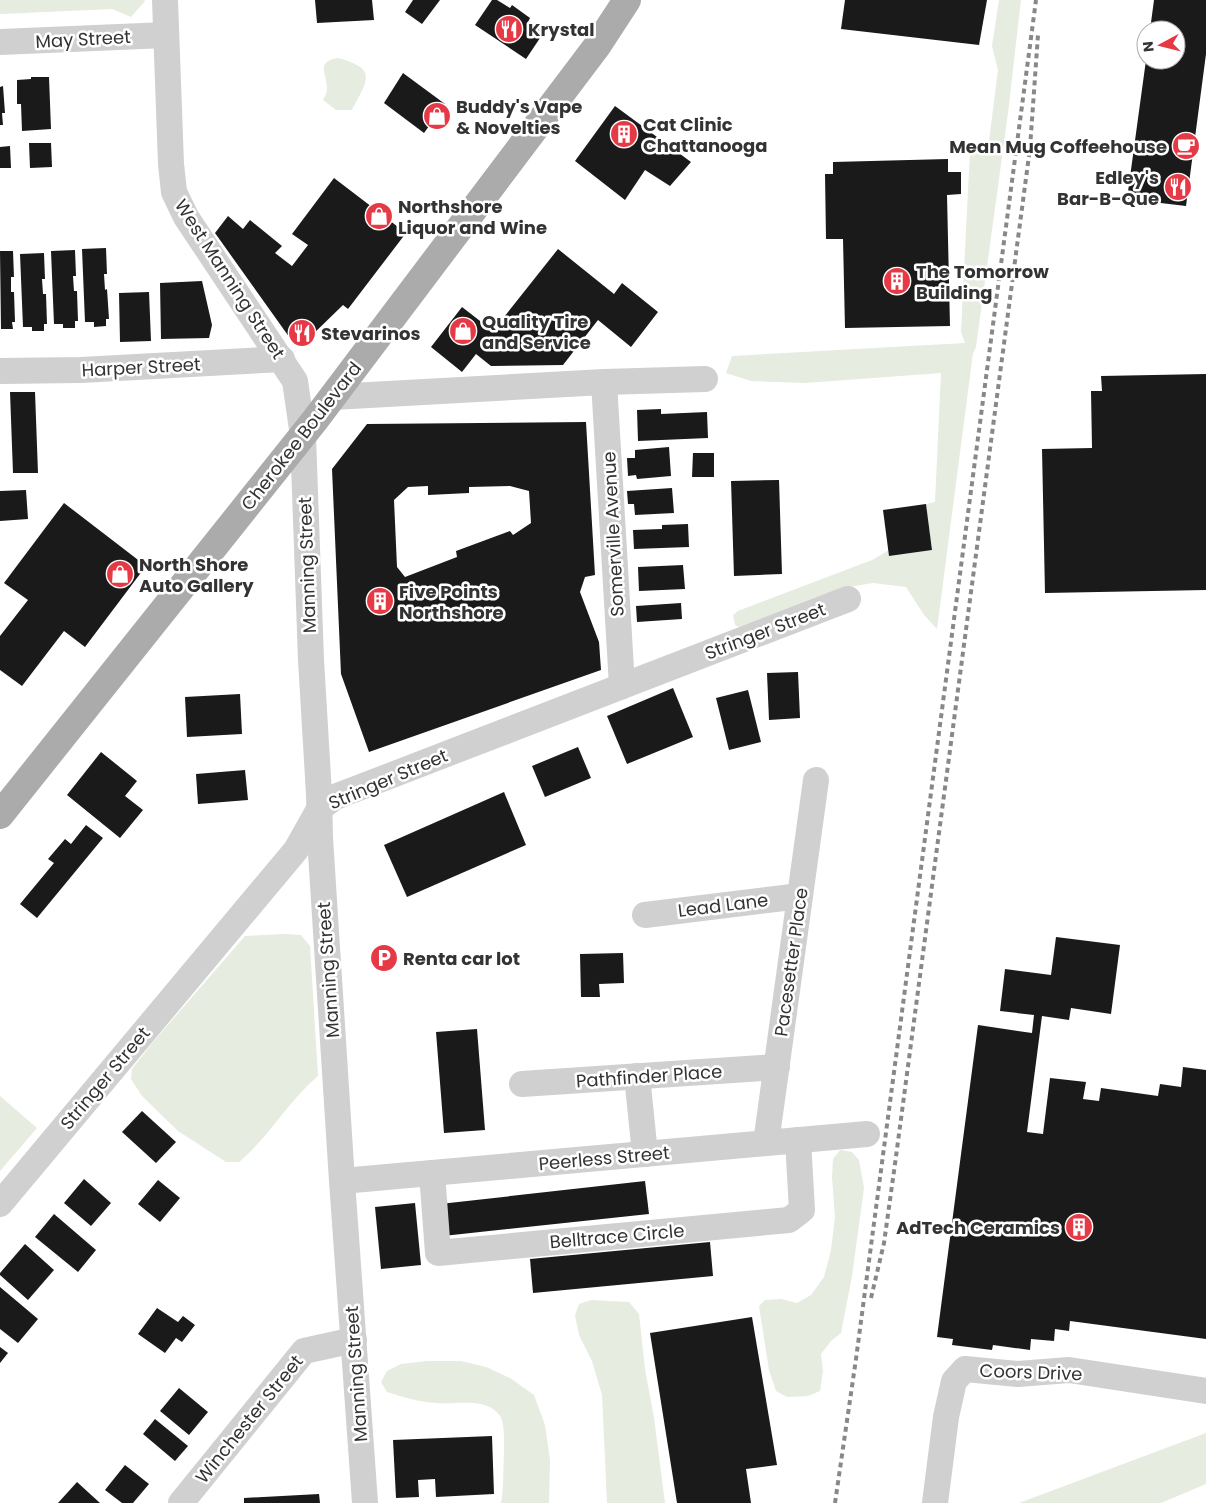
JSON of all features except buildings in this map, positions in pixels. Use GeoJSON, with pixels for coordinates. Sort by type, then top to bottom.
{"type":"FeatureCollection","features":[{"type":"Feature","properties":{"kind":"main road","name":"Cherokee Boulevard"},"geometry":{"type":"LineString","coordinates":[[0,815],[303,436],[598,46],[627,0]]}},
{"type":"Feature","properties":{"kind":"street","name":"West Manning Street"},"geometry":{"type":"LineString","coordinates":[[165,0],[171,164],[174,192],[186,216],[295,381],[303,436]]}},
{"type":"Feature","properties":{"kind":"street","name":"May Street"},"geometry":{"type":"LineString","coordinates":[[0,42],[166,35]]}},
{"type":"Feature","properties":{"kind":"street","name":"Harper Street"},"geometry":{"type":"LineString","coordinates":[[0,372],[81,370],[282,359]]}},
{"type":"Feature","properties":{"kind":"street"},"geometry":{"type":"LineString","coordinates":[[333,397],[604,382],[706,379]]}},
{"type":"Feature","properties":{"kind":"street","name":"Somerville Avenue"},"geometry":{"type":"LineString","coordinates":[[604,382],[622,686]]}},
{"type":"Feature","properties":{"kind":"street","name":"Manning Street"},"geometry":{"type":"LineString","coordinates":[[303,436],[311,660],[319,809],[342,1181],[365,1503]]}},
{"type":"Feature","properties":{"kind":"street","name":"Stringer Street"},"geometry":{"type":"LineString","coordinates":[[0,1204],[296,850],[319,809],[335,797],[848,599]]}},
{"type":"Feature","properties":{"kind":"street","name":"Pacesetter Place"},"geometry":{"type":"LineString","coordinates":[[766,1143],[816,780]]}},
{"type":"Feature","properties":{"kind":"street","name":"Lead Lane"},"geometry":{"type":"LineString","coordinates":[[645,915],[800,896]]}},
{"type":"Feature","properties":{"kind":"street","name":"Pathfinder Place"},"geometry":{"type":"LineString","coordinates":[[522,1084],[776,1067]]}},
{"type":"Feature","properties":{"kind":"street"},"geometry":{"type":"LineString","coordinates":[[637,1076],[645,1154]]}},
{"type":"Feature","properties":{"kind":"street","name":"Peerless Street"},"geometry":{"type":"LineString","coordinates":[[342,1181],[867,1134]]}},
{"type":"Feature","properties":{"kind":"street","name":"Belltrace Circle"},"geometry":{"type":"LineString","coordinates":[[432,1173],[438,1252],[467,1250],[789,1220],[802,1210],[798,1140]]}},
{"type":"Feature","properties":{"kind":"street","name":"Winchester Street"},"geometry":{"type":"LineString","coordinates":[[181,1503],[304,1351],[354,1340]]}},
{"type":"Feature","properties":{"kind":"street","name":"Coors Drive"},"geometry":{"type":"LineString","coordinates":[[935,1503],[946,1417],[954,1380],[966,1369],[1018,1374],[1068,1370],[1206,1392]]}},
{"type":"Feature","properties":{"kind":"shaded area"},"geometry":{"type":"Polygon","coordinates":[[[0,0],[145,1],[131,17],[112,9],[0,14],[0,0]]]}},
{"type":"Feature","properties":{"kind":"shaded area"},"geometry":{"type":"Polygon","coordinates":[[[999,0],[1021,0],[1008,113],[976,347],[973,353],[937,629],[924,615],[906,587],[873,583],[843,588],[739,627],[735,625],[733,615],[738,611],[872,560],[889,550],[890,556],[932,550],[926,504],[935,502],[941,373],[805,383],[751,381],[726,373],[732,356],[965,343],[961,332],[970,150],[988,149],[998,70],[992,46],[999,0]]]}},
{"type":"Feature","properties":{"kind":"shaded area"},"geometry":{"type":"Polygon","coordinates":[[[338,58],[360,67],[366,77],[365,84],[352,110],[336,110],[323,100],[327,88],[324,65],[338,58]]]}},
{"type":"Feature","properties":{"kind":"shaded area"},"geometry":{"type":"Polygon","coordinates":[[[301,935],[310,946],[318,1076],[297,1096],[250,1152],[239,1162],[226,1162],[178,1131],[142,1096],[131,1079],[132,1069],[245,936],[301,935]]]}},
{"type":"Feature","properties":{"kind":"shaded area"},"geometry":{"type":"Polygon","coordinates":[[[0,1096],[37,1128],[0,1171],[0,1096]]]}},
{"type":"Feature","properties":{"kind":"shaded area"},"geometry":{"type":"Polygon","coordinates":[[[840,1150],[852,1152],[859,1160],[864,1188],[852,1276],[841,1333],[831,1341],[821,1354],[823,1371],[820,1391],[808,1396],[787,1397],[776,1391],[769,1370],[759,1306],[765,1300],[781,1299],[797,1303],[811,1295],[824,1277],[831,1250],[835,1217],[832,1177],[833,1159],[840,1150]]]}},
{"type":"Feature","properties":{"kind":"shaded area"},"geometry":{"type":"Polygon","coordinates":[[[591,1300],[629,1302],[639,1314],[645,1369],[654,1418],[665,1503],[607,1503],[602,1395],[592,1361],[579,1335],[575,1315],[579,1304],[591,1300]]]}},
{"type":"Feature","properties":{"kind":"shaded area"},"geometry":{"type":"Polygon","coordinates":[[[427,1361],[461,1361],[486,1367],[510,1378],[534,1395],[545,1425],[550,1460],[549,1503],[501,1503],[504,1434],[502,1419],[494,1410],[479,1404],[430,1402],[387,1392],[381,1382],[387,1371],[401,1364],[427,1361]]]}},
{"type":"Feature","properties":{"kind":"shaded area"},"geometry":{"type":"Polygon","coordinates":[[[1206,1433],[1206,1484],[1161,1503],[1019,1503],[1206,1433]]]}},
{"type":"Feature","properties":{"kind":"railway"},"geometry":{"type":"LineString","coordinates":[[835,1503],[856,1359],[1036,0]]}},
{"type":"Feature","properties":{"kind":"railway"},"geometry":{"type":"LineString","coordinates":[[871,1298],[884,1243],[895,1164],[1030,148],[1038,35]]}},
{"type":"Feature","properties":{"kind":"place","name":"Krystal"},"geometry":{"type":"Point","coordinates":[509,29]}},
{"type":"Feature","properties":{"kind":"place","name":"Buddy's Vape & Novelties"},"geometry":{"type":"Point","coordinates":[437,116]}},
{"type":"Feature","properties":{"kind":"place","name":"Cat Clinic Chattanooga"},"geometry":{"type":"Point","coordinates":[624,134]}},
{"type":"Feature","properties":{"kind":"place","name":"Mean Mug Coffeehouse"},"geometry":{"type":"Point","coordinates":[1186,146]}},
{"type":"Feature","properties":{"kind":"place","name":"Edley's Bar-B-Que"},"geometry":{"type":"Point","coordinates":[1178,187]}},
{"type":"Feature","properties":{"kind":"place","name":"Northshore Liquor and Wine"},"geometry":{"type":"Point","coordinates":[379,216]}},
{"type":"Feature","properties":{"kind":"place","name":"The Tomorrow Building"},"geometry":{"type":"Point","coordinates":[897,281]}},
{"type":"Feature","properties":{"kind":"place","name":"Quality Tire and Service"},"geometry":{"type":"Point","coordinates":[463,331]}},
{"type":"Feature","properties":{"kind":"place","name":"Stevarinos"},"geometry":{"type":"Point","coordinates":[302,333]}},
{"type":"Feature","properties":{"kind":"place","name":"North Shore Auto Gallery"},"geometry":{"type":"Point","coordinates":[120,574]}},
{"type":"Feature","properties":{"kind":"place","name":"Five Points Northshore"},"geometry":{"type":"Point","coordinates":[380,601]}},
{"type":"Feature","properties":{"kind":"place","name":"Renta car lot"},"geometry":{"type":"Point","coordinates":[384,958]}},
{"type":"Feature","properties":{"kind":"place","name":"AdTech Ceramics"},"geometry":{"type":"Point","coordinates":[1079,1227]}}]}
